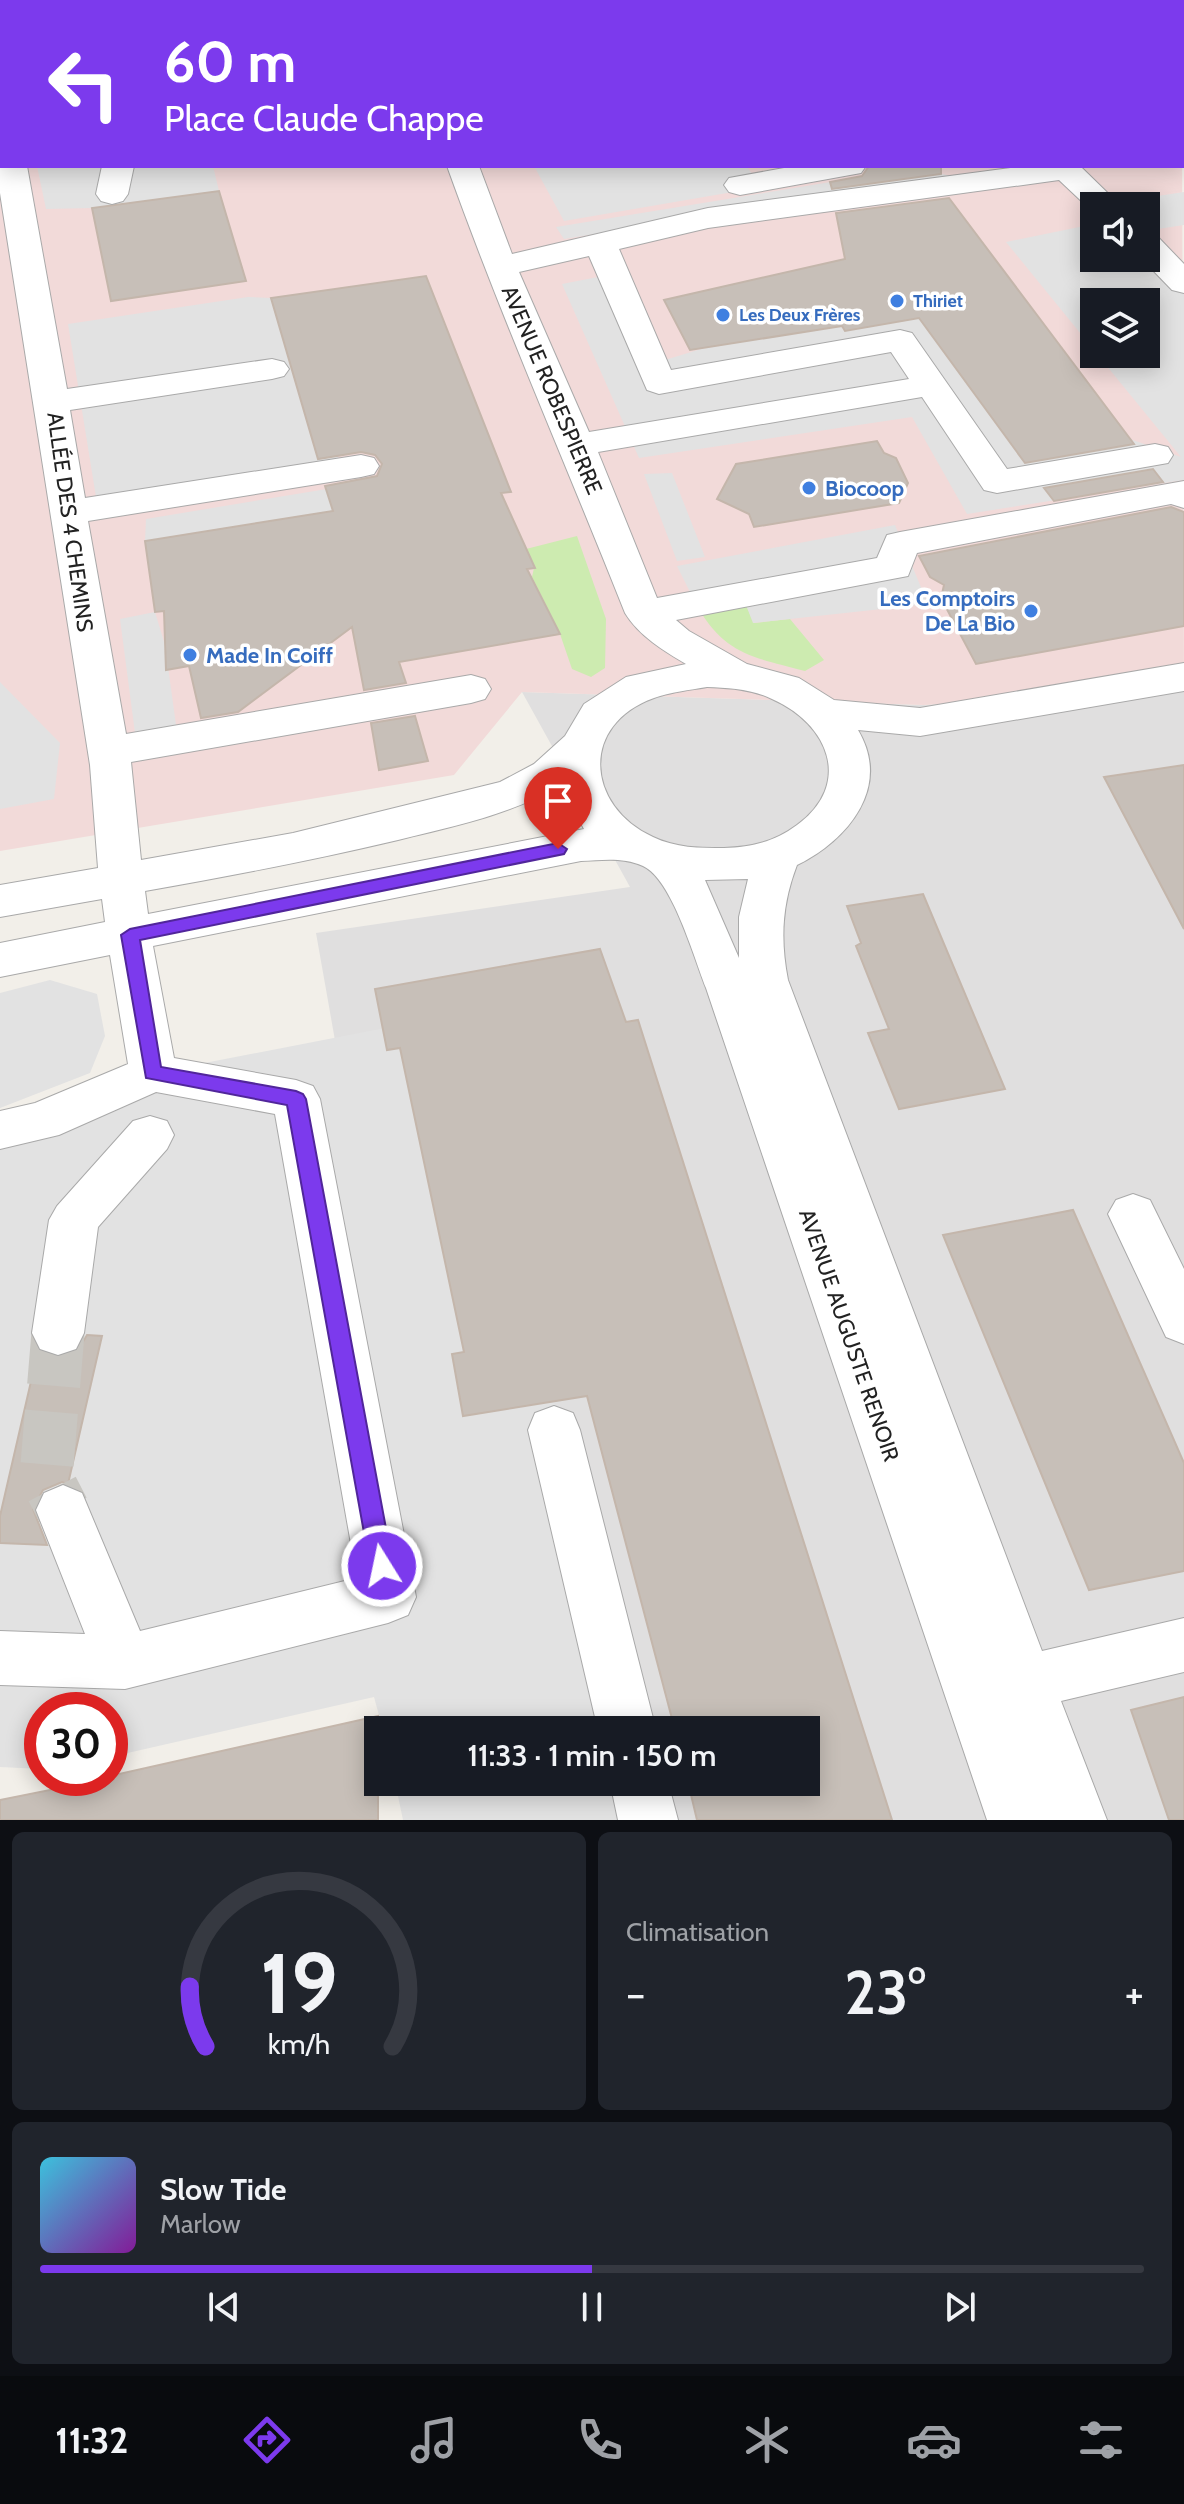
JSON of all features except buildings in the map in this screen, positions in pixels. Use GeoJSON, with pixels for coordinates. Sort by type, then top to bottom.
{"type":"FeatureCollection","features":[{"type":"Feature","properties":{"kind":"street","name":"ALLÉE DES 4 CHEMINS"},"geometry":{"type":"LineString","coordinates":[[11,168],[52,402],[99,713],[109,751],[122,879],[153,1073]]}},
{"type":"Feature","properties":{"kind":"street","name":"AVENUE ROBESPIERRE"},"geometry":{"type":"LineString","coordinates":[[464,168],[500,267],[577,445],[644,613],[640,651],[627,692]]}},
{"type":"Feature","properties":{"kind":"street"},"geometry":{"type":"LineString","coordinates":[[714,189],[838,168]]}},
{"type":"Feature","properties":{"kind":"street"},"geometry":{"type":"LineString","coordinates":[[500,267],[708,218],[1066,170],[1090,192]]}},
{"type":"Feature","properties":{"kind":"street"},"geometry":{"type":"LineString","coordinates":[[600,244],[659,383],[900,340],[997,482],[1155,455]]}},
{"type":"Feature","properties":{"kind":"street"},"geometry":{"type":"LineString","coordinates":[[1160,258],[1184,283]]}},
{"type":"Feature","properties":{"kind":"street"},"geometry":{"type":"LineString","coordinates":[[52,402],[272,369]]}},
{"type":"Feature","properties":{"kind":"street"},"geometry":{"type":"LineString","coordinates":[[577,445],[933,385]]}},
{"type":"Feature","properties":{"kind":"street"},"geometry":{"type":"LineString","coordinates":[[67,513],[361,466]]}},
{"type":"Feature","properties":{"kind":"street"},"geometry":{"type":"LineString","coordinates":[[644,613],[894,567],[900,544],[1180,491],[1184,496]]}},
{"type":"Feature","properties":{"kind":"street","name":"AVENUE ROBESPIERRE"},"geometry":{"type":"LineString","coordinates":[[644,613],[687,649],[735,674]]}},
{"type":"Feature","properties":{"kind":"street"},"geometry":{"type":"LineString","coordinates":[[0,901],[293,849],[483,804],[515,793],[549,774],[578,747],[589,726],[605,707],[627,692],[678,675],[735,674],[784,688],[823,713],[847,748],[851,768],[848,794],[834,819],[810,841],[779,856],[722,866],[645,851],[581,845],[0,960]]}},
{"type":"Feature","properties":{"kind":"street"},"geometry":{"type":"LineString","coordinates":[[823,713],[920,722],[1184,677]]}},
{"type":"Feature","properties":{"kind":"street"},"geometry":{"type":"LineString","coordinates":[[109,751],[471,689]]}},
{"type":"Feature","properties":{"kind":"street"},"geometry":{"type":"LineString","coordinates":[[851,768],[897,734],[920,722]]}},
{"type":"Feature","properties":{"kind":"street"},"geometry":{"type":"LineString","coordinates":[[578,747],[575,773],[583,798],[600,823],[645,851]]}},
{"type":"Feature","properties":{"kind":"street","name":"AVENUE AUGUSTE RENOIR"},"geometry":{"type":"LineString","coordinates":[[645,851],[685,882],[729,988],[1017,1820]]}},
{"type":"Feature","properties":{"kind":"street","name":"AVENUE AUGUSTE RENOIR"},"geometry":{"type":"LineString","coordinates":[[779,856],[761,900],[758,943],[765,980],[1077,1820]]}},
{"type":"Feature","properties":{"kind":"street"},"geometry":{"type":"LineString","coordinates":[[0,1130],[42,1121],[153,1073],[296,1099],[388,1597],[125,1662],[0,1658]]}},
{"type":"Feature","properties":{"kind":"street"},"geometry":{"type":"LineString","coordinates":[[58,1333],[74,1220],[150,1135]]}},
{"type":"Feature","properties":{"kind":"street"},"geometry":{"type":"LineString","coordinates":[[1133,1214],[1184,1322]]}},
{"type":"Feature","properties":{"kind":"street"},"geometry":{"type":"LineString","coordinates":[[554,1430],[624,1716]]}},
{"type":"Feature","properties":{"kind":"street"},"geometry":{"type":"LineString","coordinates":[[63,1510],[125,1662]]}},
{"type":"Feature","properties":{"kind":"street"},"geometry":{"type":"LineString","coordinates":[[974,1694],[1184,1645]]}},
{"type":"Feature","properties":{"kind":"street"},"geometry":{"type":"LineString","coordinates":[[642,1796],[648,1820]]}},
{"type":"Feature","properties":{"kind":"shaded area"},"geometry":{"type":"Polygon","coordinates":[[[0,168],[1182,168],[1184,688],[924,705],[522,692],[454,775],[0,851],[0,168]]]}},
{"type":"Feature","properties":{"kind":"shaded area"},"geometry":{"type":"Polygon","coordinates":[[[37,168],[213,168],[219,191],[92,208],[46,209],[37,168]]]}},
{"type":"Feature","properties":{"kind":"shaded area"},"geometry":{"type":"Polygon","coordinates":[[[535,168],[748,168],[762,187],[564,221],[535,168]]]}},
{"type":"Feature","properties":{"kind":"shaded area"},"geometry":{"type":"Polygon","coordinates":[[[916,168],[951,176],[564,239],[556,227],[916,168]]]}},
{"type":"Feature","properties":{"kind":"shaded area"},"geometry":{"type":"Polygon","coordinates":[[[1184,192],[1184,225],[1160,229],[1160,196],[1184,192]]]}},
{"type":"Feature","properties":{"kind":"shaded area"},"geometry":{"type":"Polygon","coordinates":[[[1080,227],[1080,272],[1160,272],[1160,248],[1184,276],[1184,480],[967,514],[912,417],[639,458],[562,284],[598,277],[642,367],[701,349],[841,325],[846,331],[919,318],[1024,462],[1130,439],[1181,457],[1108,368],[1160,368],[1160,288],[1080,288],[1080,333],[1006,242],[1080,227]]]}},
{"type":"Feature","properties":{"kind":"shaded area"},"geometry":{"type":"Polygon","coordinates":[[[248,297],[271,298],[313,444],[333,441],[339,461],[96,497],[68,324],[248,297]]]}},
{"type":"Feature","properties":{"kind":"shaded area"},"geometry":{"type":"Polygon","coordinates":[[[672,473],[705,557],[677,561],[644,474],[672,473]]]}},
{"type":"Feature","properties":{"kind":"shaded area"},"geometry":{"type":"Polygon","coordinates":[[[339,487],[345,509],[145,541],[146,519],[339,487]]]}},
{"type":"Feature","properties":{"kind":"shaded area"},"geometry":{"type":"Polygon","coordinates":[[[895,525],[928,604],[753,623],[746,605],[697,606],[677,566],[895,525]]]}},
{"type":"Feature","properties":{"kind":"shaded area"},"geometry":{"type":"Polygon","coordinates":[[[155,612],[165,645],[176,725],[135,733],[120,619],[155,612]]]}},
{"type":"Feature","properties":{"kind":"shaded area"},"geometry":{"type":"Polygon","coordinates":[[[0,682],[60,743],[54,799],[0,809],[0,682]]]}},
{"type":"Feature","properties":{"kind":"shaded area"},"geometry":{"type":"Polygon","coordinates":[[[1184,688],[1184,1820],[473,1820],[469,1796],[820,1796],[820,1716],[455,1716],[316,933],[630,887],[522,692],[924,705],[1184,688]]]}},
{"type":"Feature","properties":{"kind":"shaded area"},"geometry":{"type":"Polygon","coordinates":[[[50,980],[97,994],[105,1036],[90,1073],[0,1108],[0,993],[50,980]]]}},
{"type":"Feature","properties":{"kind":"shaded area"},"geometry":{"type":"Polygon","coordinates":[[[457,1014],[633,1716],[379,1716],[374,1697],[128,1753],[128,1692],[24,1692],[24,1768],[0,1767],[0,1130],[153,1073],[457,1014]]]}},
{"type":"Feature","properties":{"kind":"shaded area"},"geometry":{"type":"Polygon","coordinates":[[[398,1796],[654,1796],[660,1820],[403,1820],[398,1796]]]}},
{"type":"Feature","properties":{"kind":"green space"},"geometry":{"type":"Polygon","coordinates":[[[577,536],[606,619],[605,668],[591,677],[572,669],[560,634],[532,577],[534,568],[526,549],[577,536]]]}},
{"type":"Feature","properties":{"kind":"green space"},"geometry":{"type":"Polygon","coordinates":[[[746,605],[754,623],[790,619],[824,660],[805,671],[743,652],[719,635],[697,606],[746,605]]]}},
{"type":"Feature","properties":{"kind":"tunnel"},"geometry":{"type":"LineString","coordinates":[[58,1333],[46,1477],[63,1510]]}},
{"type":"Feature","properties":{"kind":"place","name":"Thiriet"},"geometry":{"type":"Point","coordinates":[897,301]}},
{"type":"Feature","properties":{"kind":"place","name":"Les Deux Frères"},"geometry":{"type":"Point","coordinates":[723,315]}},
{"type":"Feature","properties":{"kind":"place","name":"Biocoop"},"geometry":{"type":"Point","coordinates":[809,488]}},
{"type":"Feature","properties":{"kind":"place","name":"Les Comptoirs De La Bio"},"geometry":{"type":"Point","coordinates":[1031,611]}},
{"type":"Feature","properties":{"kind":"place","name":"Made In Coiff"},"geometry":{"type":"Point","coordinates":[190,655]}},
{"type":"Feature","properties":{"kind":"route"},"geometry":{"type":"LineString","coordinates":[[382,1566],[296,1099],[153,1073],[130,935],[558,849]]}}]}
